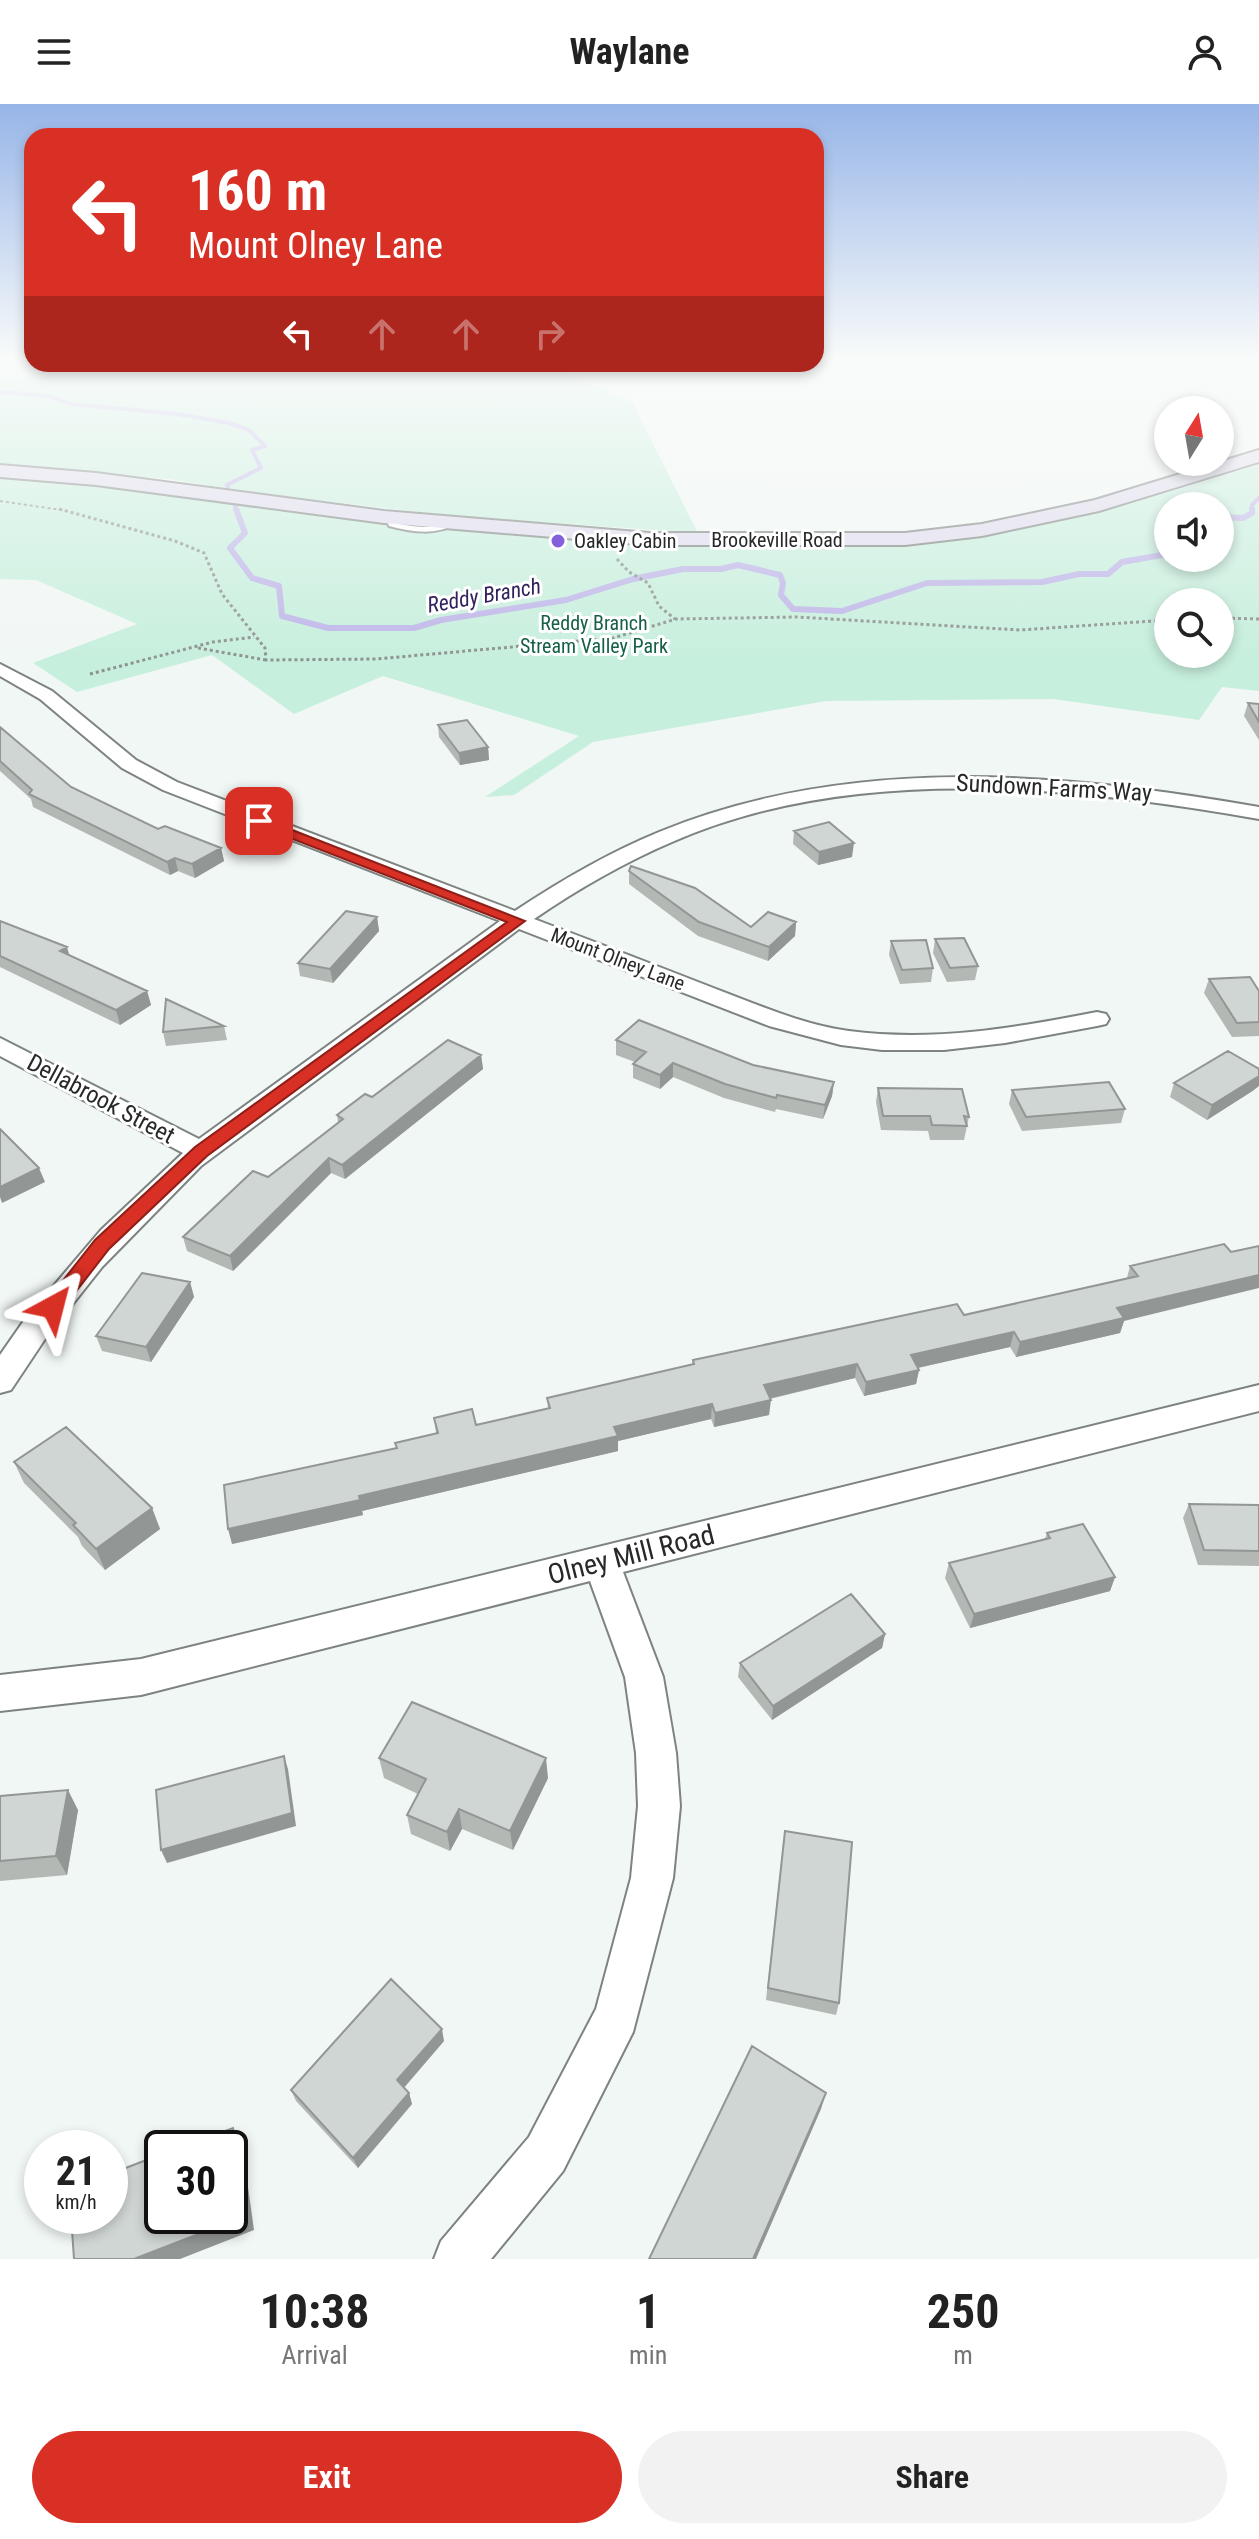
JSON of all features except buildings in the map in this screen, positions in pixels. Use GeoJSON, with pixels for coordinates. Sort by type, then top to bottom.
{"type":"FeatureCollection","features":[{"type":"Feature","properties":{"kind":"street","name":"Brookeville Road"},"geometry":{"type":"LineString","coordinates":[[0,471],[96,479],[258,502],[453,523],[688,540],[920,538],[982,530],[1099,505],[1251,459]]}},
{"type":"Feature","properties":{"kind":"street","name":"Mount Olney Lane"},"geometry":{"type":"LineString","coordinates":[[7,677],[46,695],[129,764],[170,786],[778,1021],[847,1038],[910,1044],[1010,1037],[1097,1019]]}},
{"type":"Feature","properties":{"kind":"street","name":"Sundown Farms Way"},"geometry":{"type":"LineString","coordinates":[[0,1381],[20,1349],[102,1244],[201,1151],[518,921],[590,874],[681,832],[780,803],[857,789],[958,781],[1080,785],[1174,796],[1259,813]]}},
{"type":"Feature","properties":{"kind":"street","name":"Dellabrook Street"},"geometry":{"type":"LineString","coordinates":[[0,1046],[201,1151]]}},
{"type":"Feature","properties":{"kind":"street","name":"Olney Mill Road"},"geometry":{"type":"LineString","coordinates":[[0,1693],[141,1677],[1259,1398]]}},
{"type":"Feature","properties":{"kind":"street"},"geometry":{"type":"LineString","coordinates":[[459,2259],[546,2154],[617,2016],[652,1878],[659,1806],[654,1737],[644,1677],[601,1561]]}},
{"type":"Feature","properties":{"kind":"path"},"geometry":{"type":"LineString","coordinates":[[0,501],[35,502],[79,512],[130,529],[179,539],[204,553],[231,613],[265,648],[266,660]]}},
{"type":"Feature","properties":{"kind":"path"},"geometry":{"type":"LineString","coordinates":[[633,574],[645,581],[659,606],[676,619]]}},
{"type":"Feature","properties":{"kind":"path"},"geometry":{"type":"LineString","coordinates":[[193,647],[266,660],[376,659],[613,638],[676,619],[797,617],[1020,630],[1154,621]]}},
{"type":"Feature","properties":{"kind":"path"},"geometry":{"type":"LineString","coordinates":[[1234,618],[1259,619]]}},
{"type":"Feature","properties":{"kind":"path"},"geometry":{"type":"LineString","coordinates":[[90,674],[193,647],[255,637]]}},
{"type":"Feature","properties":{"kind":"green space"},"geometry":{"type":"Polygon","coordinates":[[[0,459],[660,459],[698,533],[455,516],[261,494],[169,479],[0,465],[0,459]]]}},
{"type":"Feature","properties":{"kind":"green space","name":"Reddy Branch Stream Valley Park"},"geometry":{"type":"Polygon","coordinates":[[[1259,465],[1259,691],[1222,687],[1199,720],[1054,699],[826,701],[593,742],[514,795],[485,797],[579,736],[383,676],[294,714],[212,655],[77,692],[33,663],[137,624],[36,580],[0,579],[0,470],[297,508],[629,534],[977,536],[1154,496],[1154,572],[1234,572],[1234,492],[1169,492],[1222,476],[1234,476],[1234,472],[1259,465]]]}},
{"type":"Feature","properties":{"kind":"waterway","name":"Reddy Branch"},"geometry":{"type":"LineString","coordinates":[[237,511],[227,485],[261,468],[256,459]]}},
{"type":"Feature","properties":{"kind":"waterway","name":"Reddy Branch"},"geometry":{"type":"LineString","coordinates":[[1234,518],[1243,518],[1252,513],[1252,505],[1259,498]]}},
{"type":"Feature","properties":{"kind":"waterway","name":"Reddy Branch"},"geometry":{"type":"LineString","coordinates":[[236,509],[245,533],[230,548],[252,578],[279,586],[282,616],[328,628],[414,628],[441,620],[566,600],[633,579],[683,569],[721,569],[738,565],[780,575],[783,583],[781,595],[793,609],[842,611],[927,583],[1042,582],[1079,574],[1108,574],[1122,562],[1154,556]]}},
{"type":"Feature","properties":{"kind":"place","name":"Oakley Cabin"},"geometry":{"type":"Point","coordinates":[558,541]}},
{"type":"Feature","properties":{"kind":"route"},"geometry":{"type":"LineString","coordinates":[[53,1307],[102,1244],[201,1151],[518,921],[259,821]]}}]}
